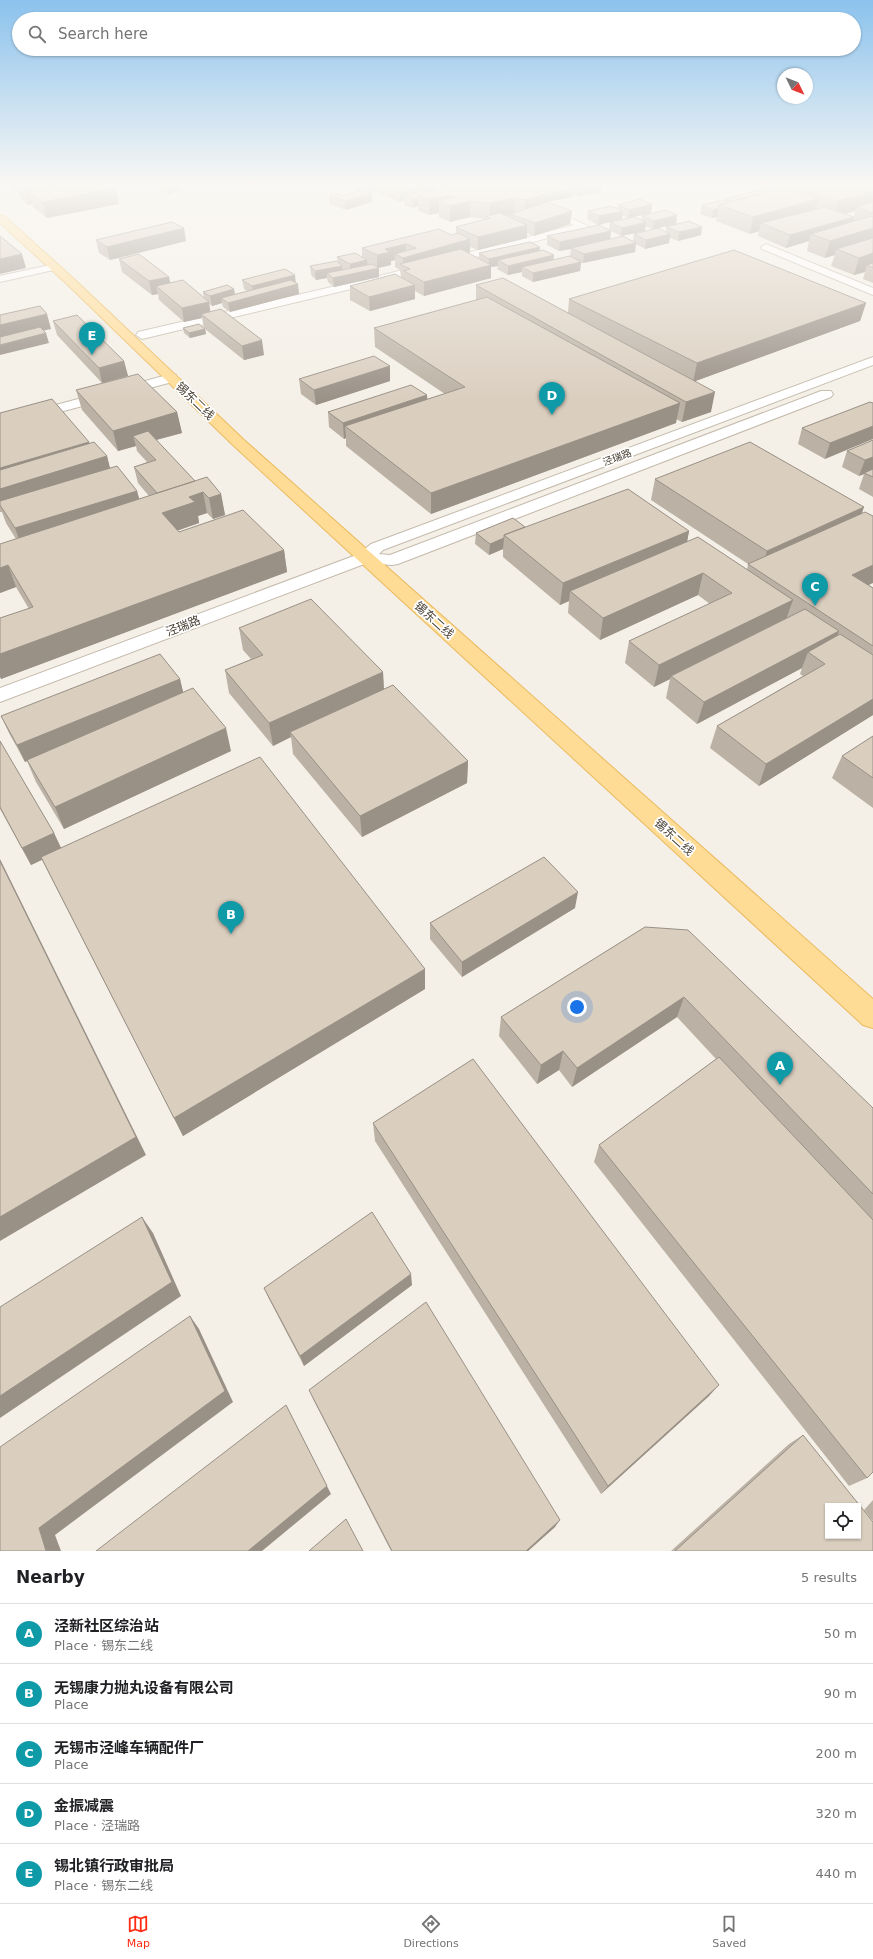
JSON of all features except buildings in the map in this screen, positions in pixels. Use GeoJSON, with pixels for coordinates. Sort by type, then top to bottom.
{"type":"FeatureCollection","features":[{"type":"Feature","properties":{"kind":"main road","name":"锡东二线"},"geometry":{"type":"LineString","coordinates":[[43,257],[239,443],[873,1016]]}},
{"type":"Feature","properties":{"kind":"street"},"geometry":{"type":"LineString","coordinates":[[142,335],[385,278],[464,257]]}},
{"type":"Feature","properties":{"kind":"street"},"geometry":{"type":"LineString","coordinates":[[791,257],[873,292]]}},
{"type":"Feature","properties":{"kind":"street"},"geometry":{"type":"LineString","coordinates":[[0,279],[54,267]]}},
{"type":"Feature","properties":{"kind":"street","name":"泾瑞路"},"geometry":{"type":"LineString","coordinates":[[0,694],[365,558],[377,547],[873,361]]}},
{"type":"Feature","properties":{"kind":"street"},"geometry":{"type":"LineString","coordinates":[[0,424],[171,378]]}},
{"type":"Feature","properties":{"kind":"street","name":"泾瑞路"},"geometry":{"type":"LineString","coordinates":[[365,558],[392,560],[836,390]]}},
{"type":"Feature","properties":{"kind":"place","name":"锡北镇行政审批局"},"geometry":{"type":"Point","coordinates":[92,355]}},
{"type":"Feature","properties":{"kind":"place","name":"金振减震"},"geometry":{"type":"Point","coordinates":[552,415]}},
{"type":"Feature","properties":{"kind":"place","name":"无锡市泾峰车辆配件厂"},"geometry":{"type":"Point","coordinates":[815,606]}},
{"type":"Feature","properties":{"kind":"place","name":"无锡康力抛丸设备有限公司"},"geometry":{"type":"Point","coordinates":[231,934]}},
{"type":"Feature","properties":{"kind":"place","name":"泾新社区综治站"},"geometry":{"type":"Point","coordinates":[780,1085]}}]}
